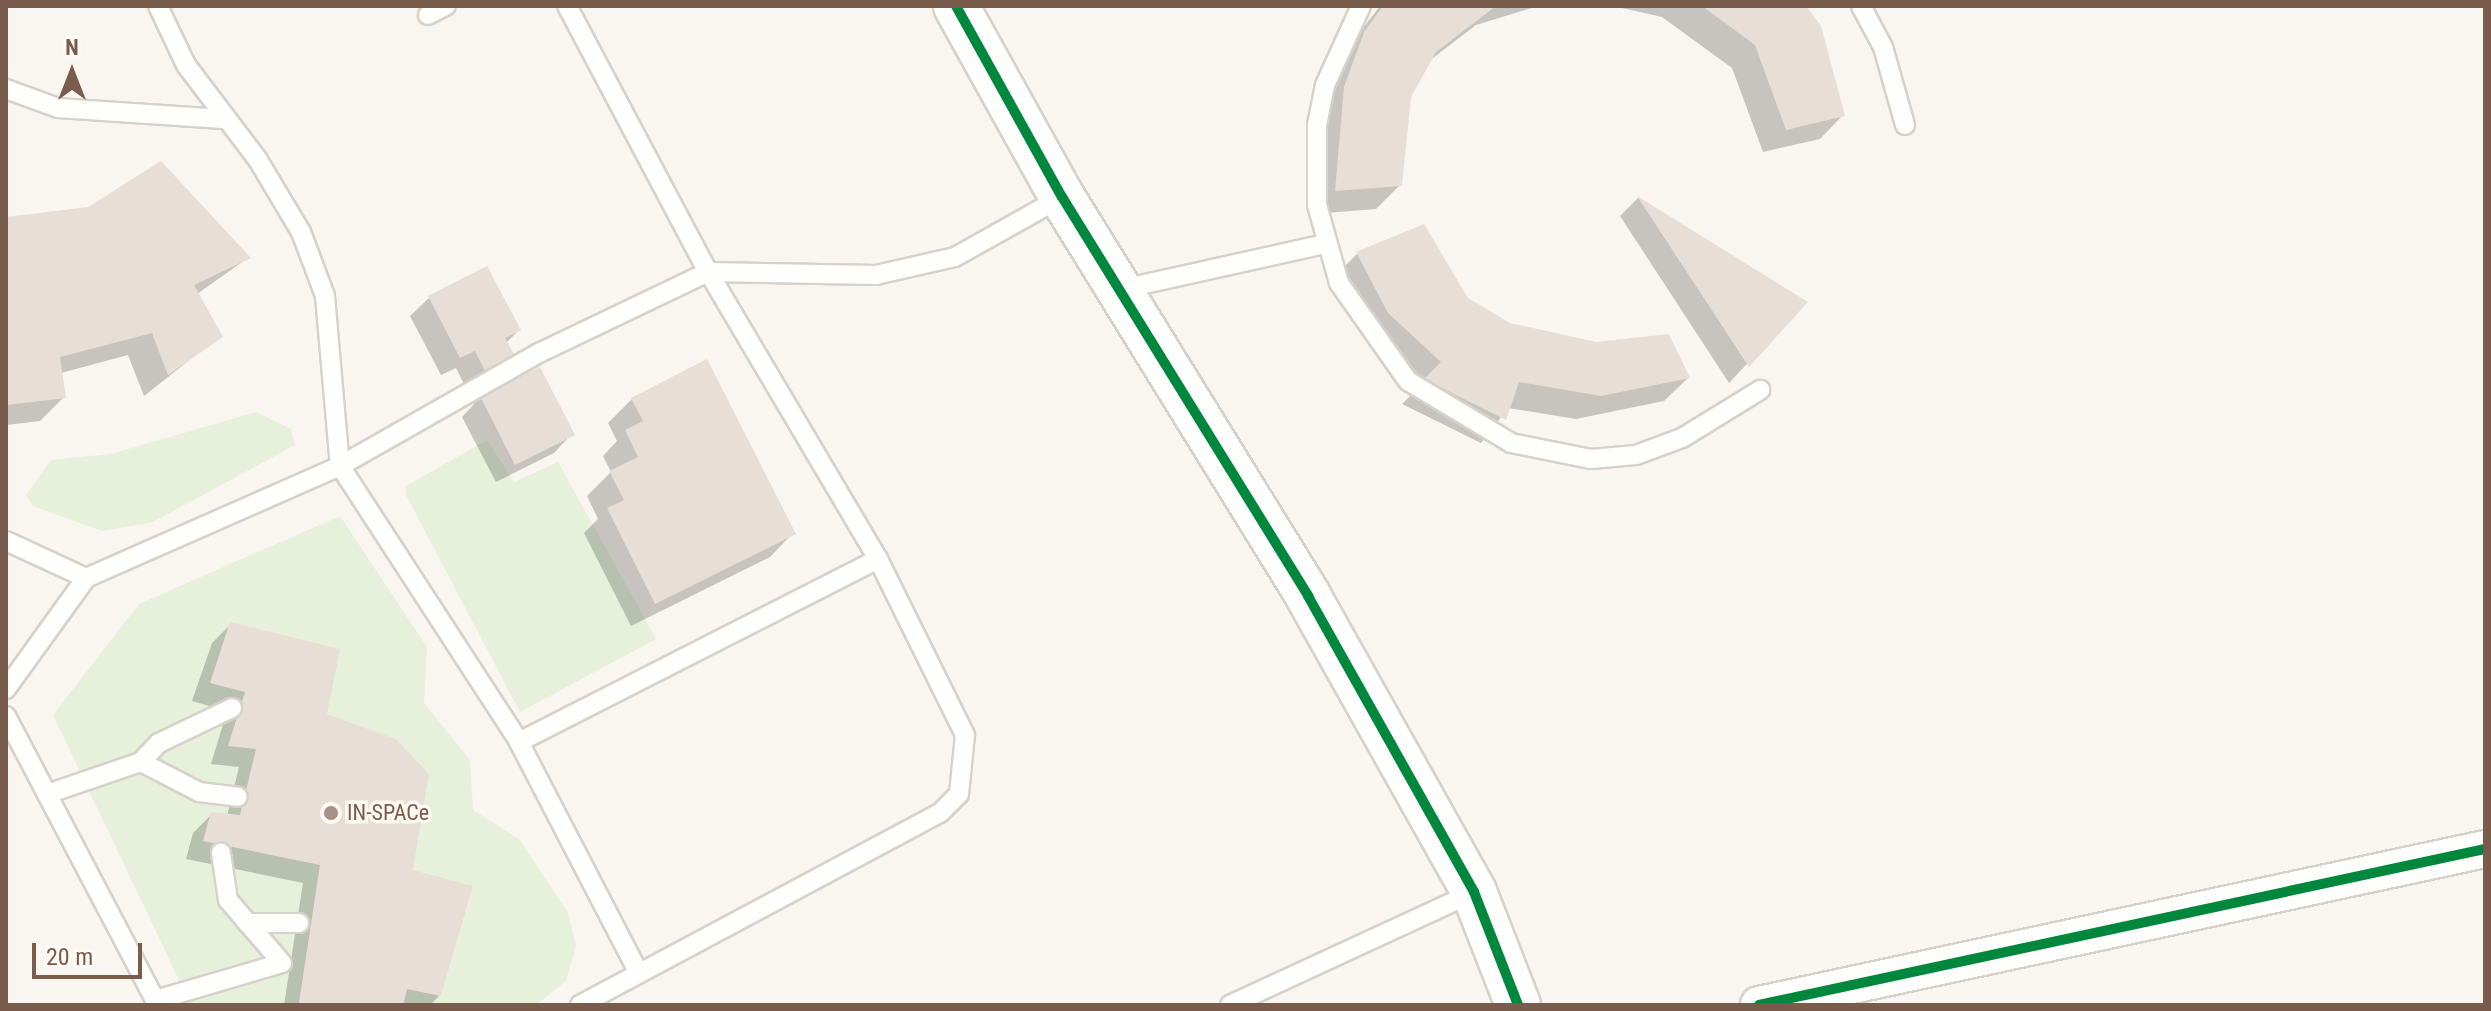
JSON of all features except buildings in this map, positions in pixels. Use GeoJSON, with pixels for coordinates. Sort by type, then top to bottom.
{"type":"FeatureCollection","features":[{"type":"Feature","properties":{"kind":"street"},"geometry":{"type":"LineString","coordinates":[[956,6],[1062,197],[1122,289],[1308,596],[1474,892],[1518,1005]]}},
{"type":"Feature","properties":{"kind":"street"},"geometry":{"type":"LineString","coordinates":[[1759,1005],[2485,849]]}},
{"type":"Feature","properties":{"kind":"lane"},"geometry":{"type":"LineString","coordinates":[[158,6],[223,119],[258,160],[301,232],[325,296],[340,466],[519,742],[638,972]]}},
{"type":"Feature","properties":{"kind":"lane"},"geometry":{"type":"LineString","coordinates":[[428,15],[446,6]]}},
{"type":"Feature","properties":{"kind":"lane"},"geometry":{"type":"LineString","coordinates":[[567,6],[708,272],[791,400],[878,559],[965,735],[959,794],[940,813],[580,1005]]}},
{"type":"Feature","properties":{"kind":"lane"},"geometry":{"type":"LineString","coordinates":[[1361,6],[1339,48],[1317,125],[1317,205],[1325,244],[1357,318],[1408,381],[1511,443],[1591,459],[1636,455],[1682,438],[1760,390]]}},
{"type":"Feature","properties":{"kind":"lane"},"geometry":{"type":"LineString","coordinates":[[1861,6],[1883,47],[1905,125]]}},
{"type":"Feature","properties":{"kind":"lane"},"geometry":{"type":"LineString","coordinates":[[6,89],[58,108],[223,119]]}},
{"type":"Feature","properties":{"kind":"lane"},"geometry":{"type":"LineString","coordinates":[[6,689],[86,578],[340,466],[539,353],[708,272],[876,275],[955,257],[1062,197]]}},
{"type":"Feature","properties":{"kind":"lane"},"geometry":{"type":"LineString","coordinates":[[1122,289],[1325,244]]}},
{"type":"Feature","properties":{"kind":"lane"},"geometry":{"type":"LineString","coordinates":[[6,541],[86,578]]}},
{"type":"Feature","properties":{"kind":"lane"},"geometry":{"type":"LineString","coordinates":[[519,742],[878,559]]}},
{"type":"Feature","properties":{"kind":"lane"},"geometry":{"type":"LineString","coordinates":[[47,794],[141,762],[159,743],[232,708]]}},
{"type":"Feature","properties":{"kind":"lane"},"geometry":{"type":"LineString","coordinates":[[6,716],[157,1003],[282,963],[228,900],[221,853]]}},
{"type":"Feature","properties":{"kind":"lane"},"geometry":{"type":"LineString","coordinates":[[141,762],[199,792],[238,797]]}},
{"type":"Feature","properties":{"kind":"lane"},"geometry":{"type":"LineString","coordinates":[[1230,1005],[1474,892]]}},
{"type":"Feature","properties":{"kind":"lane"},"geometry":{"type":"LineString","coordinates":[[247,923],[299,923]]}},
{"type":"Feature","properties":{"kind":"green space"},"geometry":{"type":"Polygon","coordinates":[[[256,412],[291,429],[295,445],[153,522],[102,531],[33,506],[26,495],[51,460],[111,454],[256,412]]]}},
{"type":"Feature","properties":{"kind":"green space"},"geometry":{"type":"Polygon","coordinates":[[[487,440],[514,482],[558,462],[656,639],[520,712],[406,495],[406,486],[487,440]]]}},
{"type":"Feature","properties":{"kind":"green space"},"geometry":{"type":"Polygon","coordinates":[[[340,516],[427,647],[424,703],[470,760],[473,810],[519,839],[568,913],[576,946],[566,981],[536,1005],[403,1005],[407,989],[441,996],[473,887],[413,870],[429,774],[396,739],[327,714],[339,649],[230,622],[210,682],[245,692],[228,746],[256,749],[320,865],[299,1002],[310,1005],[191,1005],[53,715],[139,604],[340,516]]]}},
{"type":"Feature","properties":{"kind":"cycle path"},"geometry":{"type":"LineString","coordinates":[[956,6],[1062,197],[1308,596],[1474,892],[1518,1005]]}},
{"type":"Feature","properties":{"kind":"cycle path"},"geometry":{"type":"LineString","coordinates":[[1759,1005],[2485,849]]}},
{"type":"Feature","properties":{"kind":"place","name":"IN-SPACe"},"geometry":{"type":"Point","coordinates":[331,813]}}]}
